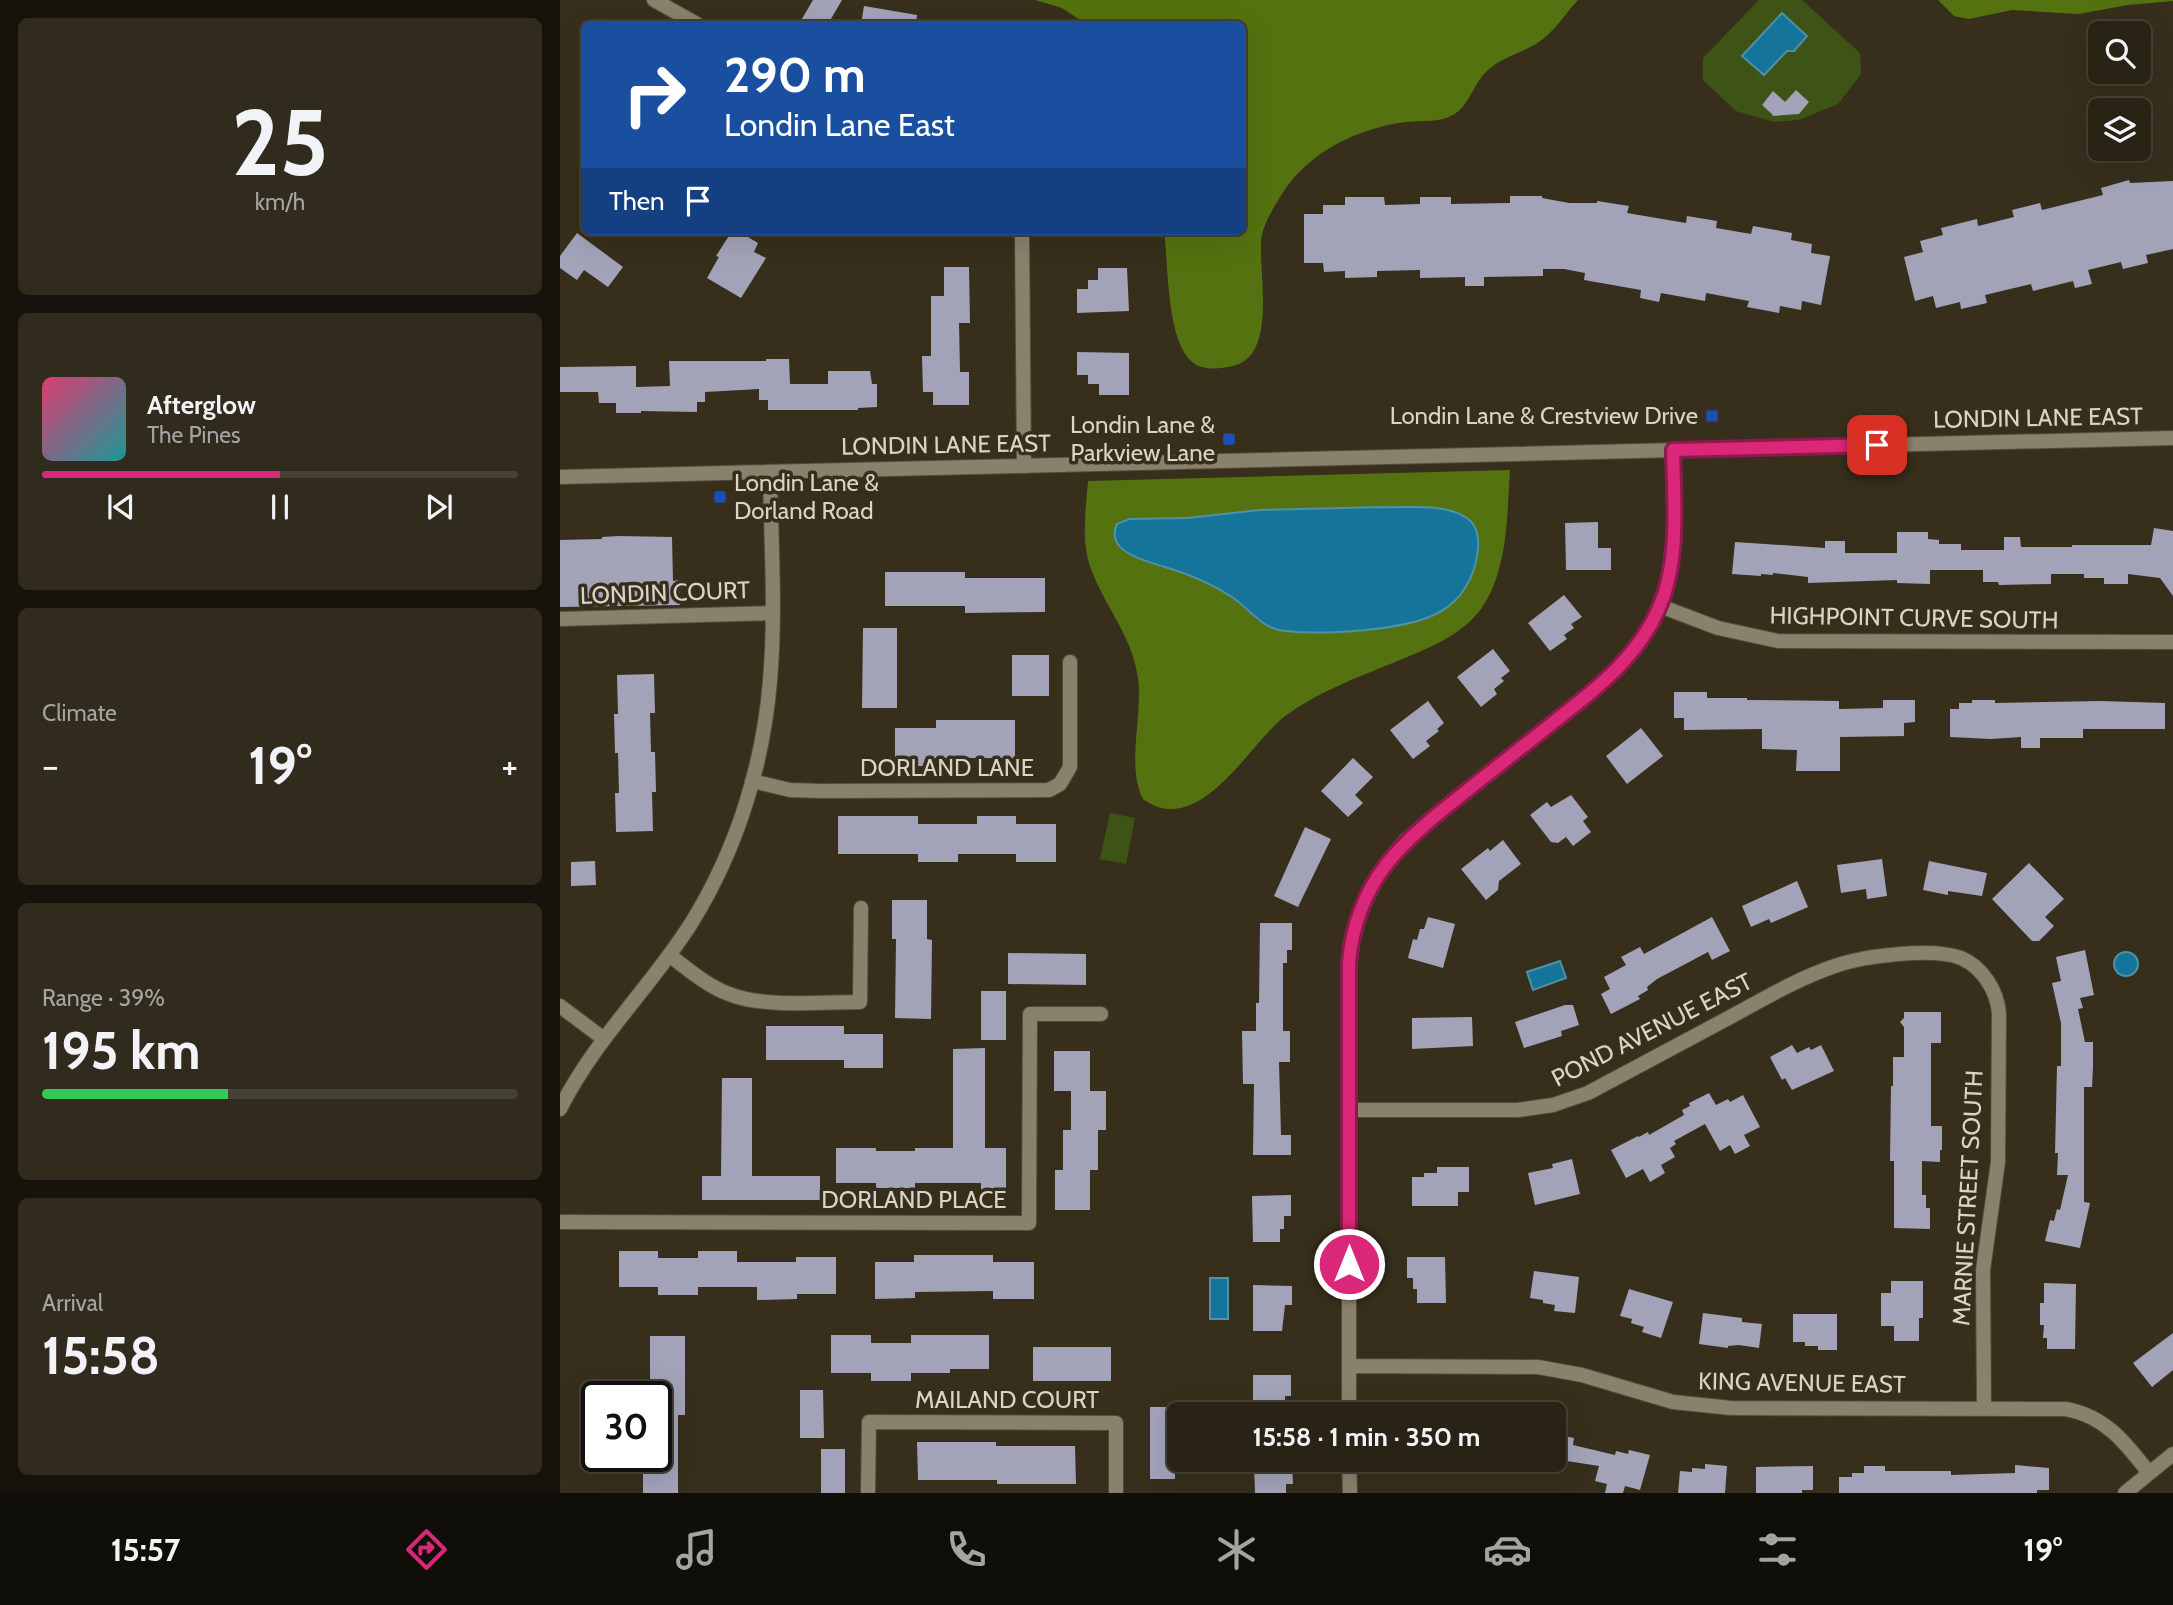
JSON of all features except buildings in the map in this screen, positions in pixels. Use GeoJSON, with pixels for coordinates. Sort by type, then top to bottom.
{"type":"FeatureCollection","features":[{"type":"Feature","properties":{"kind":"street"},"geometry":{"type":"LineString","coordinates":[[654,0],[692,21]]}},
{"type":"Feature","properties":{"kind":"street"},"geometry":{"type":"LineString","coordinates":[[1022,235],[1024,466]]}},
{"type":"Feature","properties":{"kind":"street","name":"LONDIN LANE EAST"},"geometry":{"type":"LineString","coordinates":[[560,478],[2173,438]]}},
{"type":"Feature","properties":{"kind":"street"},"geometry":{"type":"LineString","coordinates":[[1349,1402],[1350,951],[1359,916],[1379,874],[1397,850],[1419,829],[1606,681],[1638,645],[1660,606],[1669,577],[1673,547],[1673,450]]}},
{"type":"Feature","properties":{"kind":"street"},"geometry":{"type":"LineString","coordinates":[[560,1109],[604,1039],[669,955],[696,914],[722,867],[740,821],[752,781],[769,694],[770,473]]}},
{"type":"Feature","properties":{"kind":"street","name":"HIGHPOINT CURVE SOUTH"},"geometry":{"type":"LineString","coordinates":[[1660,606],[1718,628],[1778,641],[2173,642]]}},
{"type":"Feature","properties":{"kind":"street","name":"LONDIN COURT"},"geometry":{"type":"LineString","coordinates":[[560,619],[771,613]]}},
{"type":"Feature","properties":{"kind":"street","name":"DORLAND LANE"},"geometry":{"type":"LineString","coordinates":[[752,781],[781,788],[821,792],[1049,790],[1060,783],[1069,767],[1070,662]]}},
{"type":"Feature","properties":{"kind":"street"},"geometry":{"type":"LineString","coordinates":[[669,955],[716,988],[742,998],[759,1001],[860,1002],[861,908]]}},
{"type":"Feature","properties":{"kind":"street","name":"POND AVENUE EAST"},"geometry":{"type":"LineString","coordinates":[[1349,1110],[1507,1110],[1553,1105],[1588,1093],[1798,981],[1837,965],[1902,954],[1946,954],[1967,961]]}},
{"type":"Feature","properties":{"kind":"street","name":"MARNIE STREET SOUTH"},"geometry":{"type":"LineString","coordinates":[[1967,961],[1990,984],[1999,1013],[1998,1162],[1983,1270],[1984,1408]]}},
{"type":"Feature","properties":{"kind":"street"},"geometry":{"type":"LineString","coordinates":[[560,1006],[604,1039]]}},
{"type":"Feature","properties":{"kind":"street","name":"DORLAND PLACE"},"geometry":{"type":"LineString","coordinates":[[560,1222],[1030,1223],[1030,1014],[1101,1014]]}},
{"type":"Feature","properties":{"kind":"street","name":"KING AVENUE EAST"},"geometry":{"type":"LineString","coordinates":[[1349,1366],[1538,1367],[1582,1375],[1673,1402],[1731,1408],[2056,1408],[2084,1413],[2100,1420],[2115,1432],[2149,1473]]}},
{"type":"Feature","properties":{"kind":"street","name":"MAILAND COURT"},"geometry":{"type":"LineString","coordinates":[[868,1493],[869,1422],[1116,1423],[1116,1493]]}},
{"type":"Feature","properties":{"kind":"street"},"geometry":{"type":"LineString","coordinates":[[2125,1493],[2173,1454]]}},
{"type":"Feature","properties":{"kind":"street"},"geometry":{"type":"LineString","coordinates":[[1349,1472],[1350,1493]]}},
{"type":"Feature","properties":{"kind":"green space"},"geometry":{"type":"Polygon","coordinates":[[[1035,0],[1578,0],[1545,38],[1490,68],[1463,107],[1453,115],[1430,121],[1388,125],[1353,136],[1320,154],[1293,179],[1263,230],[1263,313],[1256,347],[1247,359],[1233,366],[1214,369],[1202,367],[1190,360],[1181,346],[1171,308],[1164,235],[1246,235],[1246,21],[1082,21],[1062,8],[1035,0]]]}},
{"type":"Feature","properties":{"kind":"green space"},"geometry":{"type":"Polygon","coordinates":[[[1759,0],[1802,0],[1860,53],[1861,74],[1838,104],[1799,120],[1774,122],[1736,111],[1703,80],[1703,58],[1759,0]]]}},
{"type":"Feature","properties":{"kind":"green space"},"geometry":{"type":"Polygon","coordinates":[[[1938,0],[2173,1],[2128,5],[2078,14],[2012,10],[1969,19],[1954,16],[1938,0]]]}},
{"type":"Feature","properties":{"kind":"green space"},"geometry":{"type":"Polygon","coordinates":[[[1510,470],[1507,524],[1501,560],[1490,594],[1473,619],[1442,641],[1338,686],[1298,707],[1271,729],[1222,783],[1203,798],[1184,807],[1164,808],[1143,799],[1138,786],[1135,756],[1138,678],[1130,647],[1096,581],[1087,556],[1085,524],[1088,481],[1510,470]],[[1428,508],[1260,510],[1187,518],[1137,519],[1117,524],[1114,535],[1118,545],[1142,560],[1190,575],[1218,589],[1235,599],[1258,621],[1286,631],[1347,631],[1412,622],[1437,613],[1447,607],[1465,588],[1475,564],[1476,535],[1455,512],[1428,508]]]}},
{"type":"Feature","properties":{"kind":"green space"},"geometry":{"type":"Polygon","coordinates":[[[1110,813],[1135,818],[1126,864],[1100,859],[1110,813]]]}},
{"type":"Feature","properties":{"kind":"water"},"geometry":{"type":"Polygon","coordinates":[[[1782,13],[1807,36],[1794,51],[1787,51],[1764,75],[1742,56],[1782,13]]]}},
{"type":"Feature","properties":{"kind":"water"},"geometry":{"type":"Polygon","coordinates":[[[1426,507],[1458,513],[1473,524],[1478,542],[1473,572],[1457,599],[1438,613],[1385,628],[1321,632],[1276,629],[1208,583],[1129,554],[1116,542],[1115,534],[1117,524],[1129,519],[1187,518],[1260,510],[1426,507]]]}},
{"type":"Feature","properties":{"kind":"water"},"geometry":{"type":"Polygon","coordinates":[[[2121,952],[2131,952],[2138,959],[2138,969],[2131,976],[2121,976],[2114,969],[2114,959],[2121,952]]]}},
{"type":"Feature","properties":{"kind":"water"},"geometry":{"type":"Polygon","coordinates":[[[1560,961],[1566,978],[1533,990],[1527,972],[1560,961]]]}},
{"type":"Feature","properties":{"kind":"water"},"geometry":{"type":"Polygon","coordinates":[[[1210,1278],[1228,1278],[1228,1319],[1210,1319],[1210,1278]]]}},
{"type":"Feature","properties":{"kind":"place","name":"Londin Lane & Crestview Drive"},"geometry":{"type":"Point","coordinates":[1712,416]}},
{"type":"Feature","properties":{"kind":"place","name":"Londin Lane & Parkview Lane"},"geometry":{"type":"Point","coordinates":[1229,439]}},
{"type":"Feature","properties":{"kind":"place","name":"Londin Lane & Dorland Road"},"geometry":{"type":"Point","coordinates":[720,497]}},
{"type":"Feature","properties":{"kind":"route"},"geometry":{"type":"LineString","coordinates":[[1349,1264],[1349,962],[1359,916],[1383,866],[1419,829],[1606,681],[1645,635],[1660,606],[1671,562],[1674,532],[1673,450],[1877,445]]}}]}
